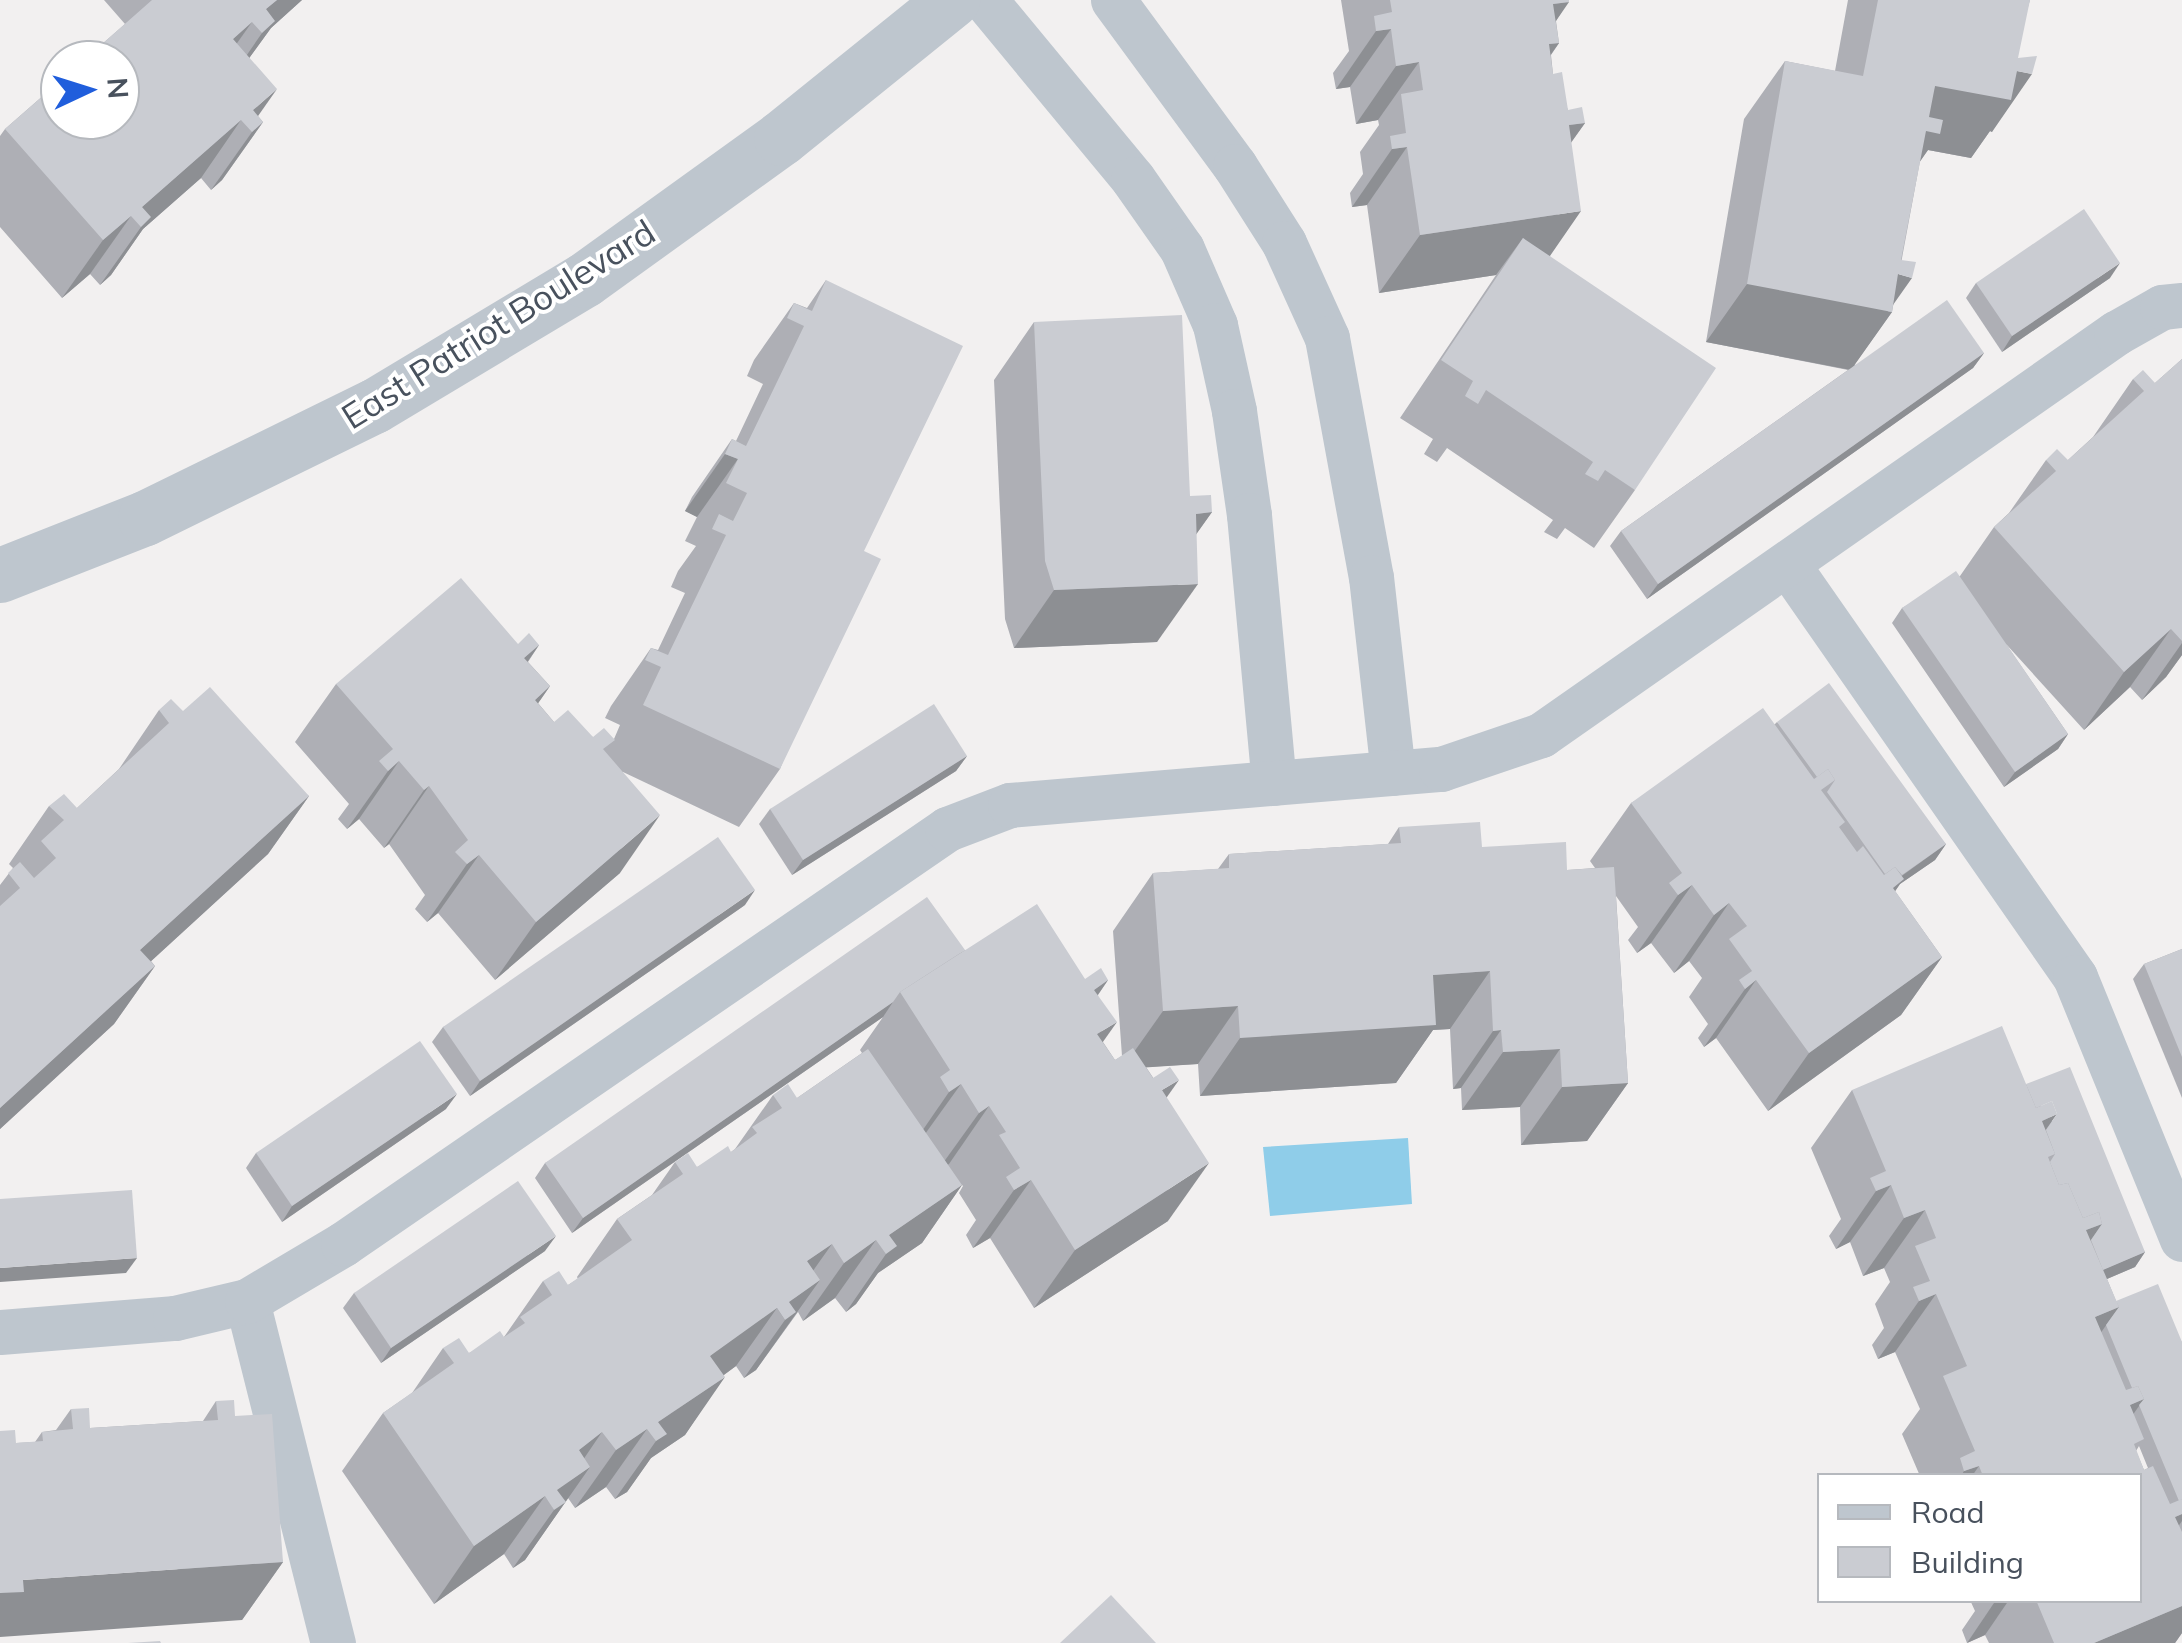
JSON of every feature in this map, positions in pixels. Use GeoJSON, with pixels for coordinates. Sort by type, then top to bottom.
{"type":"FeatureCollection","features":[{"type":"Feature","properties":{"kind":"street","name":"East Patriot Boulevard"},"geometry":{"type":"LineString","coordinates":[[0,575],[145,518],[374,406],[584,280],[781,138],[952,0]]}},
{"type":"Feature","properties":{"kind":"lane"},"geometry":{"type":"LineString","coordinates":[[985,0],[1133,179],[1182,249],[1215,325],[1250,515],[1274,782]]}},
{"type":"Feature","properties":{"kind":"lane"},"geometry":{"type":"LineString","coordinates":[[1112,0],[1274,228],[1327,338],[1368,558],[1393,773]]}},
{"type":"Feature","properties":{"kind":"lane"},"geometry":{"type":"LineString","coordinates":[[0,1332],[175,1318],[247,1301],[343,1244],[947,830],[1010,805],[1441,769],[1541,734],[2116,333],[2162,307],[2182,305]]}},
{"type":"Feature","properties":{"kind":"lane"},"geometry":{"type":"LineString","coordinates":[[1788,565],[2075,977],[2182,1238]]}},
{"type":"Feature","properties":{"kind":"lane"},"geometry":{"type":"LineString","coordinates":[[247,1301],[333,1643]]}},
{"type":"Feature","properties":{"kind":"water"},"geometry":{"type":"Polygon","coordinates":[[[1408,1138],[1412,1204],[1270,1216],[1263,1147],[1408,1138]]]}},
{"type":"Feature","properties":{"kind":"building"},"geometry":{"type":"Polygon","coordinates":[[[152,0],[277,0],[266,9],[275,21],[262,33],[252,22],[233,39],[277,89],[253,110],[263,122],[252,132],[241,120],[142,207],[151,217],[141,227],[131,216],[103,240],[5,129],[40,98],[40,140],[140,140],[140,40],[107,40],[152,0]]]}},
{"type":"Feature","properties":{"kind":"building"},"geometry":{"type":"Polygon","coordinates":[[[1390,0],[1569,0],[1553,4],[1559,43],[1549,44],[1553,74],[1562,72],[1568,110],[1582,107],[1585,123],[1569,125],[1581,211],[1420,235],[1407,147],[1392,149],[1390,136],[1406,133],[1401,94],[1423,90],[1419,62],[1396,66],[1391,29],[1376,31],[1374,16],[1392,12],[1390,0]]]}},
{"type":"Feature","properties":{"kind":"building"},"geometry":{"type":"Polygon","coordinates":[[[1878,0],[2030,0],[2018,58],[2037,56],[2032,74],[2017,71],[2011,100],[1935,86],[1929,117],[1943,120],[1940,134],[1926,131],[1901,260],[1916,262],[1912,278],[1898,274],[1892,312],[1747,284],[1785,61],[1863,76],[1878,0]]]}},
{"type":"Feature","properties":{"kind":"building"},"geometry":{"type":"Polygon","coordinates":[[[2084,209],[2120,263],[2012,336],[1976,283],[2084,209]]]}},
{"type":"Feature","properties":{"kind":"building"},"geometry":{"type":"Polygon","coordinates":[[[1523,238],[1716,368],[1635,490],[1605,470],[1598,481],[1585,474],[1593,462],[1486,390],[1478,404],[1465,396],[1473,381],[1441,360],[1523,238]]]}},
{"type":"Feature","properties":{"kind":"building"},"geometry":{"type":"Polygon","coordinates":[[[826,280],[963,346],[864,551],[881,559],[780,769],[643,705],[661,667],[645,660],[651,648],[668,655],[726,535],[712,529],[719,514],[733,521],[747,493],[726,483],[738,459],[725,454],[732,439],[746,446],[804,326],[787,318],[794,303],[812,311],[826,280]]]}},
{"type":"Feature","properties":{"kind":"building"},"geometry":{"type":"Polygon","coordinates":[[[1947,300],[1984,353],[1658,584],[1621,531],[1947,300]]]}},
{"type":"Feature","properties":{"kind":"building"},"geometry":{"type":"Polygon","coordinates":[[[1182,315],[1190,496],[1211,495],[1212,512],[1196,514],[1198,584],[1054,590],[1045,561],[1034,322],[1182,315]]]}},
{"type":"Feature","properties":{"kind":"building"},"geometry":{"type":"Polygon","coordinates":[[[2182,359],[2182,641],[2171,629],[2124,672],[1994,527],[2056,471],[2046,460],[2057,449],[2068,460],[2144,391],[2133,379],[2143,370],[2155,383],[2182,359]]]}},
{"type":"Feature","properties":{"kind":"building"},"geometry":{"type":"Polygon","coordinates":[[[1956,571],[2068,734],[2015,772],[1902,608],[1956,571]]]}},
{"type":"Feature","properties":{"kind":"building"},"geometry":{"type":"Polygon","coordinates":[[[461,578],[518,644],[529,633],[539,645],[524,658],[550,686],[535,700],[554,722],[568,710],[593,737],[604,728],[615,740],[603,749],[660,815],[536,922],[479,855],[467,864],[455,852],[468,840],[429,786],[424,790],[399,761],[388,771],[379,761],[393,749],[336,684],[461,578]]]}},
{"type":"Feature","properties":{"kind":"building"},"geometry":{"type":"Polygon","coordinates":[[[1829,683],[1946,844],[1902,875],[1895,867],[1885,874],[1827,792],[1835,780],[1828,769],[1817,777],[1777,722],[1829,683]]]}},
{"type":"Feature","properties":{"kind":"building"},"geometry":{"type":"Polygon","coordinates":[[[210,687],[309,796],[140,950],[155,966],[0,1108],[0,906],[20,888],[8,873],[20,862],[34,878],[56,858],[41,841],[64,820],[49,806],[64,794],[77,808],[169,723],[159,710],[171,699],[183,711],[210,687]]]}},
{"type":"Feature","properties":{"kind":"building"},"geometry":{"type":"Polygon","coordinates":[[[934,704],[967,756],[803,860],[770,809],[934,704]]]}},
{"type":"Feature","properties":{"kind":"building"},"geometry":{"type":"Polygon","coordinates":[[[1763,708],[1814,779],[1828,769],[1835,780],[1821,790],[1845,822],[1839,827],[1857,852],[1863,846],[1884,875],[1895,867],[1904,879],[1893,888],[1942,957],[1809,1053],[1756,980],[1745,989],[1739,980],[1752,971],[1729,939],[1747,926],[1729,903],[1714,915],[1692,885],[1678,895],[1669,883],[1682,873],[1631,803],[1763,708]]]}},
{"type":"Feature","properties":{"kind":"building"},"geometry":{"type":"Polygon","coordinates":[[[1480,822],[1482,847],[1566,842],[1567,870],[1614,867],[1628,1083],[1562,1087],[1560,1049],[1503,1052],[1501,1030],[1493,1031],[1490,971],[1433,975],[1436,1025],[1240,1038],[1238,1006],[1163,1011],[1153,873],[1229,868],[1229,854],[1401,843],[1399,827],[1480,822]]]}},
{"type":"Feature","properties":{"kind":"building"},"geometry":{"type":"Polygon","coordinates":[[[718,837],[755,890],[480,1081],[443,1027],[718,837]]]}},
{"type":"Feature","properties":{"kind":"building"},"geometry":{"type":"Polygon","coordinates":[[[927,897],[965,950],[583,1218],[545,1163],[927,897]]]}},
{"type":"Feature","properties":{"kind":"building"},"geometry":{"type":"Polygon","coordinates":[[[1037,904],[1085,979],[1101,968],[1108,980],[1094,990],[1117,1022],[1097,1034],[1115,1060],[1133,1048],[1153,1078],[1170,1067],[1179,1080],[1162,1090],[1209,1163],[1075,1250],[1031,1180],[1014,1190],[1006,1177],[1020,1168],[999,1135],[1006,1132],[989,1106],[979,1113],[961,1084],[949,1092],[940,1077],[950,1070],[900,992],[1037,904]]]}},
{"type":"Feature","properties":{"kind":"building"},"geometry":{"type":"Polygon","coordinates":[[[2182,949],[2182,1057],[2144,964],[2182,949]]]}},
{"type":"Feature","properties":{"kind":"building"},"geometry":{"type":"Polygon","coordinates":[[[2002,1026],[2036,1108],[2052,1101],[2057,1114],[2042,1121],[2055,1154],[2048,1157],[2059,1185],[2068,1183],[2083,1218],[2099,1212],[2102,1224],[2086,1230],[2119,1307],[2095,1317],[2126,1390],[2138,1386],[2144,1399],[2130,1405],[2144,1439],[2134,1444],[2144,1470],[2153,1466],[2170,1504],[2182,1499],[2182,1514],[2175,1517],[2182,1532],[2182,1606],[2094,1643],[2054,1643],[2037,1603],[2142,1603],[2142,1473],[1982,1473],[1979,1466],[1964,1471],[1960,1458],[1975,1451],[1943,1376],[1967,1366],[1936,1294],[1919,1301],[1913,1287],[1930,1281],[1915,1246],[1936,1238],[1925,1210],[1904,1218],[1891,1185],[1876,1191],[1870,1178],[1886,1171],[1852,1090],[2002,1026]]]}},
{"type":"Feature","properties":{"kind":"building"},"geometry":{"type":"Polygon","coordinates":[[[420,1041],[457,1094],[292,1206],[256,1153],[420,1041]]]}},
{"type":"Feature","properties":{"kind":"building"},"geometry":{"type":"Polygon","coordinates":[[[868,1049],[962,1185],[889,1235],[897,1246],[886,1254],[876,1240],[844,1263],[832,1244],[807,1261],[820,1280],[789,1302],[796,1312],[785,1320],[777,1308],[710,1356],[725,1377],[658,1422],[667,1434],[656,1441],[647,1429],[616,1450],[602,1432],[579,1450],[590,1467],[557,1490],[566,1502],[554,1510],[545,1496],[474,1546],[383,1413],[454,1363],[443,1348],[459,1338],[469,1353],[500,1331],[504,1337],[525,1323],[520,1317],[552,1295],[543,1281],[559,1271],[568,1285],[632,1240],[617,1219],[683,1174],[675,1162],[688,1153],[697,1167],[728,1146],[731,1152],[757,1133],[752,1127],[782,1108],[773,1095],[788,1084],[797,1098],[868,1049]]]}},
{"type":"Feature","properties":{"kind":"building"},"geometry":{"type":"Polygon","coordinates":[[[2070,1067],[2145,1252],[2103,1270],[2091,1240],[2102,1224],[2099,1212],[2083,1218],[2068,1183],[2059,1185],[2050,1162],[2055,1154],[2046,1130],[2057,1114],[2052,1101],[2036,1108],[2026,1084],[2070,1067]]]}},
{"type":"Feature","properties":{"kind":"building"},"geometry":{"type":"Polygon","coordinates":[[[518,1181],[556,1236],[391,1348],[354,1293],[518,1181]]]}},
{"type":"Feature","properties":{"kind":"building"},"geometry":{"type":"Polygon","coordinates":[[[132,1190],[137,1258],[0,1268],[0,1199],[132,1190]]]}},
{"type":"Feature","properties":{"kind":"building"},"geometry":{"type":"Polygon","coordinates":[[[2158,1284],[2182,1342],[2179,1501],[2139,1405],[2144,1399],[2138,1386],[2132,1388],[2106,1325],[2119,1307],[2116,1301],[2158,1284]]]}},
{"type":"Feature","properties":{"kind":"building"},"geometry":{"type":"Polygon","coordinates":[[[234,1400],[235,1416],[272,1414],[283,1562],[23,1580],[24,1592],[0,1593],[0,1431],[15,1430],[16,1443],[43,1441],[42,1432],[73,1429],[71,1409],[89,1408],[90,1428],[218,1420],[216,1401],[234,1400]]]}},
{"type":"Feature","properties":{"kind":"building"},"geometry":{"type":"Polygon","coordinates":[[[1111,1595],[1156,1643],[1060,1643],[1111,1595]]]}}]}
